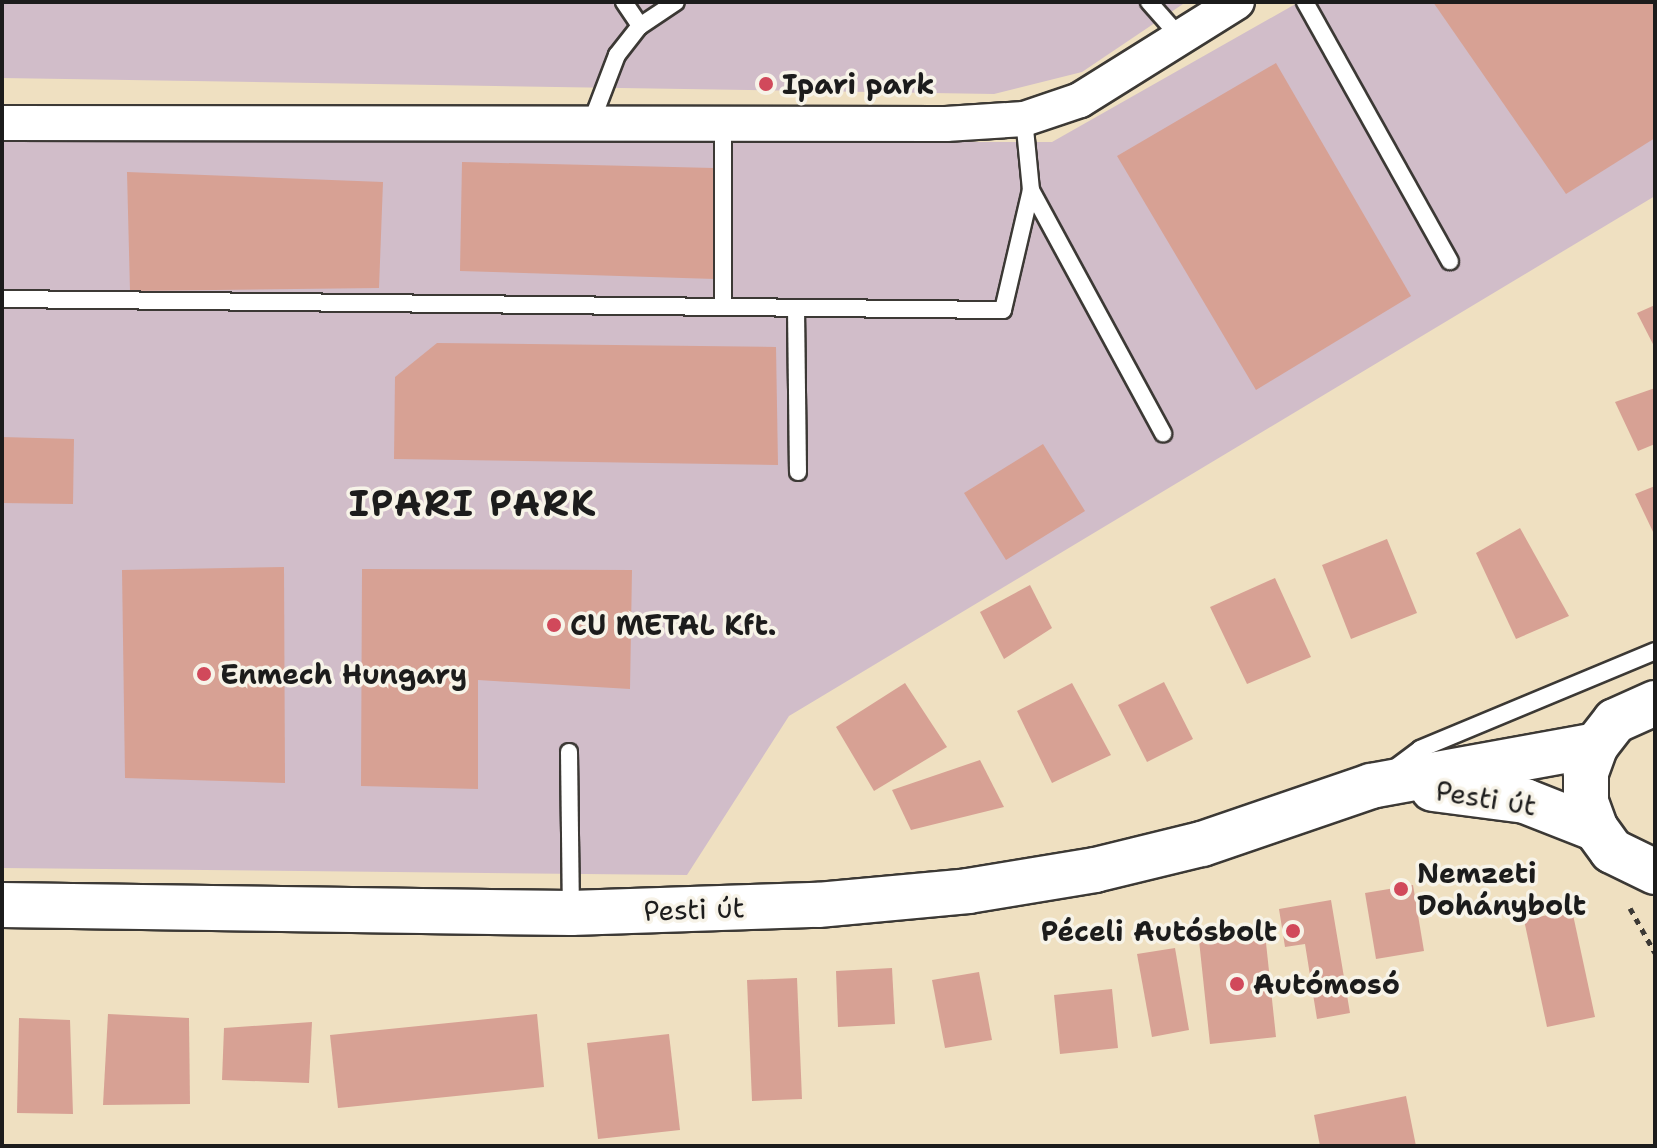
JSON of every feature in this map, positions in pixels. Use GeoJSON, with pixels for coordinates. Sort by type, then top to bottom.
{"type":"FeatureCollection","features":[{"type":"Feature","properties":{"kind":"main road"},"geometry":{"type":"LineString","coordinates":[[1649,878],[1612,851],[1596,829],[1586,802],[1586,773],[1596,745],[1615,721],[1655,703]]}},
{"type":"Feature","properties":{"kind":"main road","name":"Pesti út"},"geometry":{"type":"LineString","coordinates":[[2,905],[571,913],[818,905],[968,891],[1095,870],[1202,844],[1371,786],[1596,745]]}},
{"type":"Feature","properties":{"kind":"main road","name":"Pesti út"},"geometry":{"type":"LineString","coordinates":[[1371,786],[1486,793],[1568,814],[1596,829]]}},
{"type":"Feature","properties":{"kind":"street"},"geometry":{"type":"LineString","coordinates":[[2,123],[723,124],[1024,119],[1080,100],[1237,2]]}},
{"type":"Feature","properties":{"kind":"lane"},"geometry":{"type":"LineString","coordinates":[[624,2],[640,26]]}},
{"type":"Feature","properties":{"kind":"lane"},"geometry":{"type":"LineString","coordinates":[[591,123],[617,55],[640,26],[676,2]]}},
{"type":"Feature","properties":{"kind":"lane"},"geometry":{"type":"LineString","coordinates":[[1149,2],[1180,37]]}},
{"type":"Feature","properties":{"kind":"lane"},"geometry":{"type":"LineString","coordinates":[[1305,2],[1450,261]]}},
{"type":"Feature","properties":{"kind":"lane"},"geometry":{"type":"LineString","coordinates":[[2,299],[1003,310],[1031,190],[1024,119]]}},
{"type":"Feature","properties":{"kind":"lane"},"geometry":{"type":"LineString","coordinates":[[723,124],[723,307]]}},
{"type":"Feature","properties":{"kind":"lane"},"geometry":{"type":"LineString","coordinates":[[1031,190],[1163,433]]}},
{"type":"Feature","properties":{"kind":"lane"},"geometry":{"type":"LineString","coordinates":[[796,309],[798,472]]}},
{"type":"Feature","properties":{"kind":"lane"},"geometry":{"type":"LineString","coordinates":[[1371,786],[1420,749],[1655,651]]}},
{"type":"Feature","properties":{"kind":"lane"},"geometry":{"type":"LineString","coordinates":[[569,752],[571,913]]}},
{"type":"Feature","properties":{"kind":"path"},"geometry":{"type":"LineString","coordinates":[[1655,941],[1655,953]]}},
{"type":"Feature","properties":{"kind":"shaded area"},"geometry":{"type":"Polygon","coordinates":[[[2,2],[1186,2],[1082,72],[994,94],[2,78],[2,2]]]}},
{"type":"Feature","properties":{"kind":"shaded area"},"geometry":{"type":"Polygon","coordinates":[[[1299,2],[1655,2],[1655,196],[789,716],[687,875],[2,868],[2,142],[1052,142],[1299,2]]]}},
{"type":"Feature","properties":{"kind":"building"},"geometry":{"type":"Polygon","coordinates":[[[1433,2],[1655,2],[1655,138],[1566,194],[1433,2]]]}},
{"type":"Feature","properties":{"kind":"building"},"geometry":{"type":"Polygon","coordinates":[[[1276,63],[1411,296],[1256,390],[1117,156],[1276,63]]]}},
{"type":"Feature","properties":{"kind":"building"},"geometry":{"type":"Polygon","coordinates":[[[462,162],[714,168],[715,279],[460,271],[462,162]]]}},
{"type":"Feature","properties":{"kind":"building"},"geometry":{"type":"Polygon","coordinates":[[[127,172],[383,182],[379,288],[130,291],[127,172]]]}},
{"type":"Feature","properties":{"kind":"building"},"geometry":{"type":"Polygon","coordinates":[[[1655,305],[1655,348],[1637,313],[1655,305]]]}},
{"type":"Feature","properties":{"kind":"building"},"geometry":{"type":"Polygon","coordinates":[[[437,343],[776,347],[778,465],[394,459],[395,377],[437,343]]]}},
{"type":"Feature","properties":{"kind":"building"},"geometry":{"type":"Polygon","coordinates":[[[1655,388],[1655,444],[1638,451],[1615,402],[1655,388]]]}},
{"type":"Feature","properties":{"kind":"building"},"geometry":{"type":"Polygon","coordinates":[[[2,437],[74,439],[73,504],[2,503],[2,437]]]}},
{"type":"Feature","properties":{"kind":"building"},"geometry":{"type":"Polygon","coordinates":[[[1043,444],[1085,511],[1006,560],[964,493],[1043,444]]]}},
{"type":"Feature","properties":{"kind":"building"},"geometry":{"type":"Polygon","coordinates":[[[1655,486],[1655,536],[1635,494],[1655,486]]]}},
{"type":"Feature","properties":{"kind":"building"},"geometry":{"type":"Polygon","coordinates":[[[1520,528],[1569,616],[1516,639],[1476,553],[1520,528]]]}},
{"type":"Feature","properties":{"kind":"building"},"geometry":{"type":"Polygon","coordinates":[[[1387,539],[1417,613],[1351,639],[1322,565],[1387,539]]]}},
{"type":"Feature","properties":{"kind":"building","name":"Enmech Hungary"},"geometry":{"type":"Polygon","coordinates":[[[284,567],[285,783],[125,778],[122,570],[284,567]]]}},
{"type":"Feature","properties":{"kind":"building"},"geometry":{"type":"Polygon","coordinates":[[[362,569],[632,570],[630,689],[478,680],[478,789],[361,786],[362,569]]]}},
{"type":"Feature","properties":{"kind":"building"},"geometry":{"type":"Polygon","coordinates":[[[1275,578],[1311,657],[1247,684],[1210,607],[1275,578]]]}},
{"type":"Feature","properties":{"kind":"building"},"geometry":{"type":"Polygon","coordinates":[[[1030,585],[1052,628],[1004,659],[980,612],[1030,585]]]}},
{"type":"Feature","properties":{"kind":"building"},"geometry":{"type":"Polygon","coordinates":[[[1164,682],[1193,739],[1147,762],[1118,705],[1164,682]]]}},
{"type":"Feature","properties":{"kind":"building"},"geometry":{"type":"Polygon","coordinates":[[[905,683],[947,747],[874,791],[836,727],[905,683]]]}},
{"type":"Feature","properties":{"kind":"building"},"geometry":{"type":"Polygon","coordinates":[[[1072,683],[1111,755],[1052,783],[1017,711],[1072,683]]]}},
{"type":"Feature","properties":{"kind":"building"},"geometry":{"type":"Polygon","coordinates":[[[980,760],[1004,807],[911,830],[892,790],[980,760]]]}},
{"type":"Feature","properties":{"kind":"building"},"geometry":{"type":"Polygon","coordinates":[[[1413,885],[1424,951],[1376,959],[1365,893],[1413,885]]]}},
{"type":"Feature","properties":{"kind":"building"},"geometry":{"type":"Polygon","coordinates":[[[1331,900],[1350,1013],[1317,1019],[1305,944],[1285,947],[1279,909],[1331,900]]]}},
{"type":"Feature","properties":{"kind":"building"},"geometry":{"type":"Polygon","coordinates":[[[1572,910],[1595,1017],[1547,1027],[1524,920],[1572,910]]]}},
{"type":"Feature","properties":{"kind":"building","name":"Autómosó"},"geometry":{"type":"Polygon","coordinates":[[[1264,924],[1276,1037],[1210,1044],[1198,931],[1264,924]]]}},
{"type":"Feature","properties":{"kind":"building"},"geometry":{"type":"Polygon","coordinates":[[[1175,948],[1189,1030],[1152,1037],[1137,954],[1175,948]]]}},
{"type":"Feature","properties":{"kind":"building"},"geometry":{"type":"Polygon","coordinates":[[[892,968],[895,1024],[838,1027],[836,971],[892,968]]]}},
{"type":"Feature","properties":{"kind":"building"},"geometry":{"type":"Polygon","coordinates":[[[979,972],[992,1040],[945,1048],[932,980],[979,972]]]}},
{"type":"Feature","properties":{"kind":"building"},"geometry":{"type":"Polygon","coordinates":[[[797,978],[802,1099],[752,1101],[747,980],[797,978]]]}},
{"type":"Feature","properties":{"kind":"building"},"geometry":{"type":"Polygon","coordinates":[[[1112,989],[1118,1048],[1060,1054],[1054,995],[1112,989]]]}},
{"type":"Feature","properties":{"kind":"building"},"geometry":{"type":"Polygon","coordinates":[[[108,1014],[189,1018],[190,1104],[103,1105],[108,1014]]]}},
{"type":"Feature","properties":{"kind":"building"},"geometry":{"type":"Polygon","coordinates":[[[537,1014],[544,1087],[338,1108],[330,1035],[537,1014]]]}},
{"type":"Feature","properties":{"kind":"building"},"geometry":{"type":"Polygon","coordinates":[[[19,1018],[70,1020],[73,1114],[17,1113],[19,1018]]]}},
{"type":"Feature","properties":{"kind":"building"},"geometry":{"type":"Polygon","coordinates":[[[312,1022],[309,1083],[222,1080],[224,1028],[312,1022]]]}},
{"type":"Feature","properties":{"kind":"building"},"geometry":{"type":"Polygon","coordinates":[[[669,1034],[680,1130],[598,1139],[587,1043],[669,1034]]]}},
{"type":"Feature","properties":{"kind":"building"},"geometry":{"type":"Polygon","coordinates":[[[1406,1096],[1416,1146],[1320,1146],[1314,1115],[1406,1096]]]}},
{"type":"Feature","properties":{"kind":"place","name":"Ipari park"},"geometry":{"type":"Point","coordinates":[766,84]}},
{"type":"Feature","properties":{"kind":"place","name":"CU METAL Kft."},"geometry":{"type":"Point","coordinates":[554,625]}},
{"type":"Feature","properties":{"kind":"place","name":"Enmech Hungary"},"geometry":{"type":"Point","coordinates":[204,674]}},
{"type":"Feature","properties":{"kind":"place","name":"Nemzeti Dohánybolt"},"geometry":{"type":"Point","coordinates":[1401,889]}},
{"type":"Feature","properties":{"kind":"place","name":"Péceli Autósbolt"},"geometry":{"type":"Point","coordinates":[1293,931]}},
{"type":"Feature","properties":{"kind":"place","name":"Autómosó"},"geometry":{"type":"Point","coordinates":[1237,984]}},
{"type":"Feature","properties":{"kind":"district","name":"IPARI PARK"},"geometry":{"type":"Point","coordinates":[473,504]}}]}
